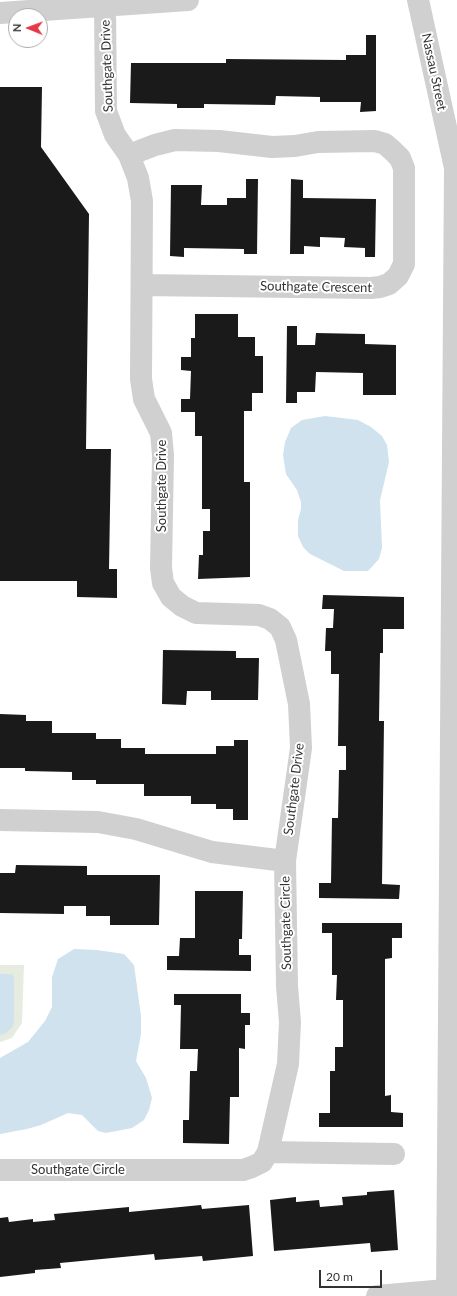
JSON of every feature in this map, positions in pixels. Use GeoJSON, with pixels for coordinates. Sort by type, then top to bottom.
{"type":"FeatureCollection","features":[{"type":"Feature","properties":{"kind":"street"},"geometry":{"type":"LineString","coordinates":[[0,13],[188,0]]}},
{"type":"Feature","properties":{"kind":"street","name":"Nassau Street"},"geometry":{"type":"LineString","coordinates":[[418,0],[455,168],[453,1052],[450,1292]]}},
{"type":"Feature","properties":{"kind":"street","name":"Southgate Drive"},"geometry":{"type":"LineString","coordinates":[[105,6],[106,111],[115,135],[129,155],[138,178],[142,201],[141,379],[144,399],[161,433],[163,455],[161,568],[164,583],[171,597],[182,606],[196,613],[259,615],[270,619],[280,627],[286,640],[299,704],[301,748],[284,861]]}},
{"type":"Feature","properties":{"kind":"street","name":"Southgate Crescent"},"geometry":{"type":"LineString","coordinates":[[129,155],[155,145],[175,140],[219,141],[272,147],[294,146],[318,142],[375,142],[385,144],[393,151],[400,158],[404,168],[404,264],[398,276],[389,284],[371,288],[142,285]]}},
{"type":"Feature","properties":{"kind":"street","name":"Southgate Circle"},"geometry":{"type":"LineString","coordinates":[[0,820],[98,822],[136,829],[212,852],[284,861],[287,986],[290,1022],[288,1064],[268,1152],[262,1162],[242,1170],[0,1170]]}},
{"type":"Feature","properties":{"kind":"street"},"geometry":{"type":"LineString","coordinates":[[268,1152],[394,1154]]}},
{"type":"Feature","properties":{"kind":"street"},"geometry":{"type":"LineString","coordinates":[[377,1296],[450,1292]]}},
{"type":"Feature","properties":{"kind":"shaded area"},"geometry":{"type":"Polygon","coordinates":[[[0,965],[24,965],[22,1023],[12,1038],[0,1042],[0,965]]]}},
{"type":"Feature","properties":{"kind":"water"},"geometry":{"type":"Polygon","coordinates":[[[325,416],[358,420],[371,427],[382,436],[387,445],[389,462],[380,500],[382,548],[379,559],[368,571],[344,571],[310,554],[303,547],[298,536],[298,520],[301,502],[297,490],[286,474],[283,455],[285,442],[291,428],[302,420],[325,416]]]}},
{"type":"Feature","properties":{"kind":"water"},"geometry":{"type":"Polygon","coordinates":[[[74,949],[97,950],[124,954],[134,965],[141,1016],[141,1034],[136,1061],[146,1078],[152,1098],[149,1110],[144,1120],[132,1128],[106,1133],[98,1131],[82,1115],[68,1113],[41,1125],[0,1134],[0,1058],[28,1042],[45,1021],[52,1007],[52,977],[58,959],[74,949]]]}},
{"type":"Feature","properties":{"kind":"water"},"geometry":{"type":"Polygon","coordinates":[[[0,974],[11,974],[14,978],[14,1022],[12,1028],[2,1035],[0,1034],[0,974]]]}},
{"type":"Feature","properties":{"kind":"building"},"geometry":{"type":"Polygon","coordinates":[[[366,35],[376,35],[376,111],[360,112],[361,102],[320,102],[320,97],[276,96],[275,105],[204,104],[204,108],[177,108],[177,104],[130,103],[131,63],[226,63],[226,59],[346,60],[346,55],[366,55],[366,35]]]}},
{"type":"Feature","properties":{"kind":"building"},"geometry":{"type":"Polygon","coordinates":[[[0,87],[42,87],[41,147],[89,214],[86,449],[111,449],[109,569],[117,569],[117,598],[77,597],[77,581],[0,581],[0,87]]]}},
{"type":"Feature","properties":{"kind":"building"},"geometry":{"type":"Polygon","coordinates":[[[246,179],[258,179],[257,254],[244,254],[244,249],[184,248],[184,257],[170,256],[171,185],[202,185],[201,205],[227,205],[227,198],[246,198],[246,179]]]}},
{"type":"Feature","properties":{"kind":"building"},"geometry":{"type":"Polygon","coordinates":[[[291,179],[303,180],[303,198],[376,199],[375,257],[365,257],[365,248],[344,247],[345,238],[320,237],[320,247],[304,246],[304,254],[290,254],[291,179]]]}},
{"type":"Feature","properties":{"kind":"building"},"geometry":{"type":"Polygon","coordinates":[[[195,314],[238,314],[238,337],[255,337],[255,356],[263,356],[263,393],[252,393],[252,411],[244,411],[244,482],[250,482],[250,577],[198,579],[199,555],[203,555],[203,531],[210,531],[210,509],[202,509],[202,436],[195,436],[195,412],[181,412],[181,399],[190,399],[191,371],[181,370],[181,357],[191,357],[191,338],[195,338],[195,314]]]}},
{"type":"Feature","properties":{"kind":"building"},"geometry":{"type":"Polygon","coordinates":[[[287,326],[297,326],[297,345],[315,345],[316,333],[365,334],[365,344],[396,345],[396,395],[363,395],[363,373],[316,372],[315,392],[297,392],[297,403],[286,403],[287,326]]]}},
{"type":"Feature","properties":{"kind":"building"},"geometry":{"type":"Polygon","coordinates":[[[323,595],[404,597],[404,629],[383,629],[383,653],[380,653],[379,721],[384,721],[382,884],[400,885],[399,899],[319,898],[319,883],[331,883],[332,818],[338,818],[339,770],[346,770],[346,746],[338,746],[339,674],[331,674],[331,651],[325,651],[326,628],[333,628],[334,609],[322,609],[323,595]]]}},
{"type":"Feature","properties":{"kind":"building"},"geometry":{"type":"Polygon","coordinates":[[[163,650],[236,651],[236,658],[259,658],[258,700],[211,700],[211,691],[187,691],[186,705],[162,704],[163,650]]]}},
{"type":"Feature","properties":{"kind":"building"},"geometry":{"type":"Polygon","coordinates":[[[0,714],[26,715],[26,721],[52,721],[52,733],[96,733],[96,739],[121,739],[121,748],[145,748],[145,754],[216,754],[216,746],[234,746],[234,740],[248,740],[248,820],[233,820],[233,809],[216,809],[216,804],[191,804],[191,796],[144,796],[144,784],[96,784],[96,780],[72,780],[72,772],[25,771],[25,768],[0,768],[0,714]]]}},
{"type":"Feature","properties":{"kind":"building"},"geometry":{"type":"Polygon","coordinates":[[[16,865],[87,866],[87,875],[160,875],[159,925],[110,925],[110,916],[86,916],[86,906],[64,906],[64,914],[0,913],[0,873],[15,873],[16,865]]]}},
{"type":"Feature","properties":{"kind":"building"},"geometry":{"type":"Polygon","coordinates":[[[195,891],[243,891],[242,939],[239,939],[239,955],[251,955],[251,971],[167,970],[167,956],[179,956],[180,938],[195,938],[195,891]]]}},
{"type":"Feature","properties":{"kind":"building"},"geometry":{"type":"Polygon","coordinates":[[[322,923],[402,923],[402,938],[392,938],[392,958],[385,959],[385,1096],[391,1095],[391,1112],[403,1113],[403,1127],[319,1127],[319,1113],[330,1113],[330,1071],[335,1071],[335,1047],[343,1047],[343,1000],[336,1000],[337,975],[332,975],[332,933],[322,933],[322,923]]]}},
{"type":"Feature","properties":{"kind":"building"},"geometry":{"type":"Polygon","coordinates":[[[174,994],[241,994],[241,1013],[250,1013],[250,1025],[245,1025],[245,1049],[239,1048],[239,1097],[230,1097],[229,1144],[183,1143],[183,1120],[189,1120],[190,1071],[197,1071],[198,1049],[180,1049],[181,1005],[174,1005],[174,994]]]}},
{"type":"Feature","properties":{"kind":"building"},"geometry":{"type":"Polygon","coordinates":[[[394,1190],[398,1250],[371,1252],[370,1243],[274,1251],[270,1200],[296,1197],[296,1202],[319,1200],[320,1207],[343,1205],[342,1197],[367,1195],[367,1192],[394,1190]]]}},
{"type":"Feature","properties":{"kind":"building"},"geometry":{"type":"Polygon","coordinates":[[[201,1205],[202,1209],[249,1205],[253,1256],[203,1261],[202,1256],[155,1260],[154,1254],[60,1263],[61,1268],[35,1270],[35,1273],[0,1277],[0,1218],[8,1217],[9,1222],[33,1219],[33,1222],[55,1220],[54,1214],[129,1207],[129,1212],[201,1205]]]}}]}
